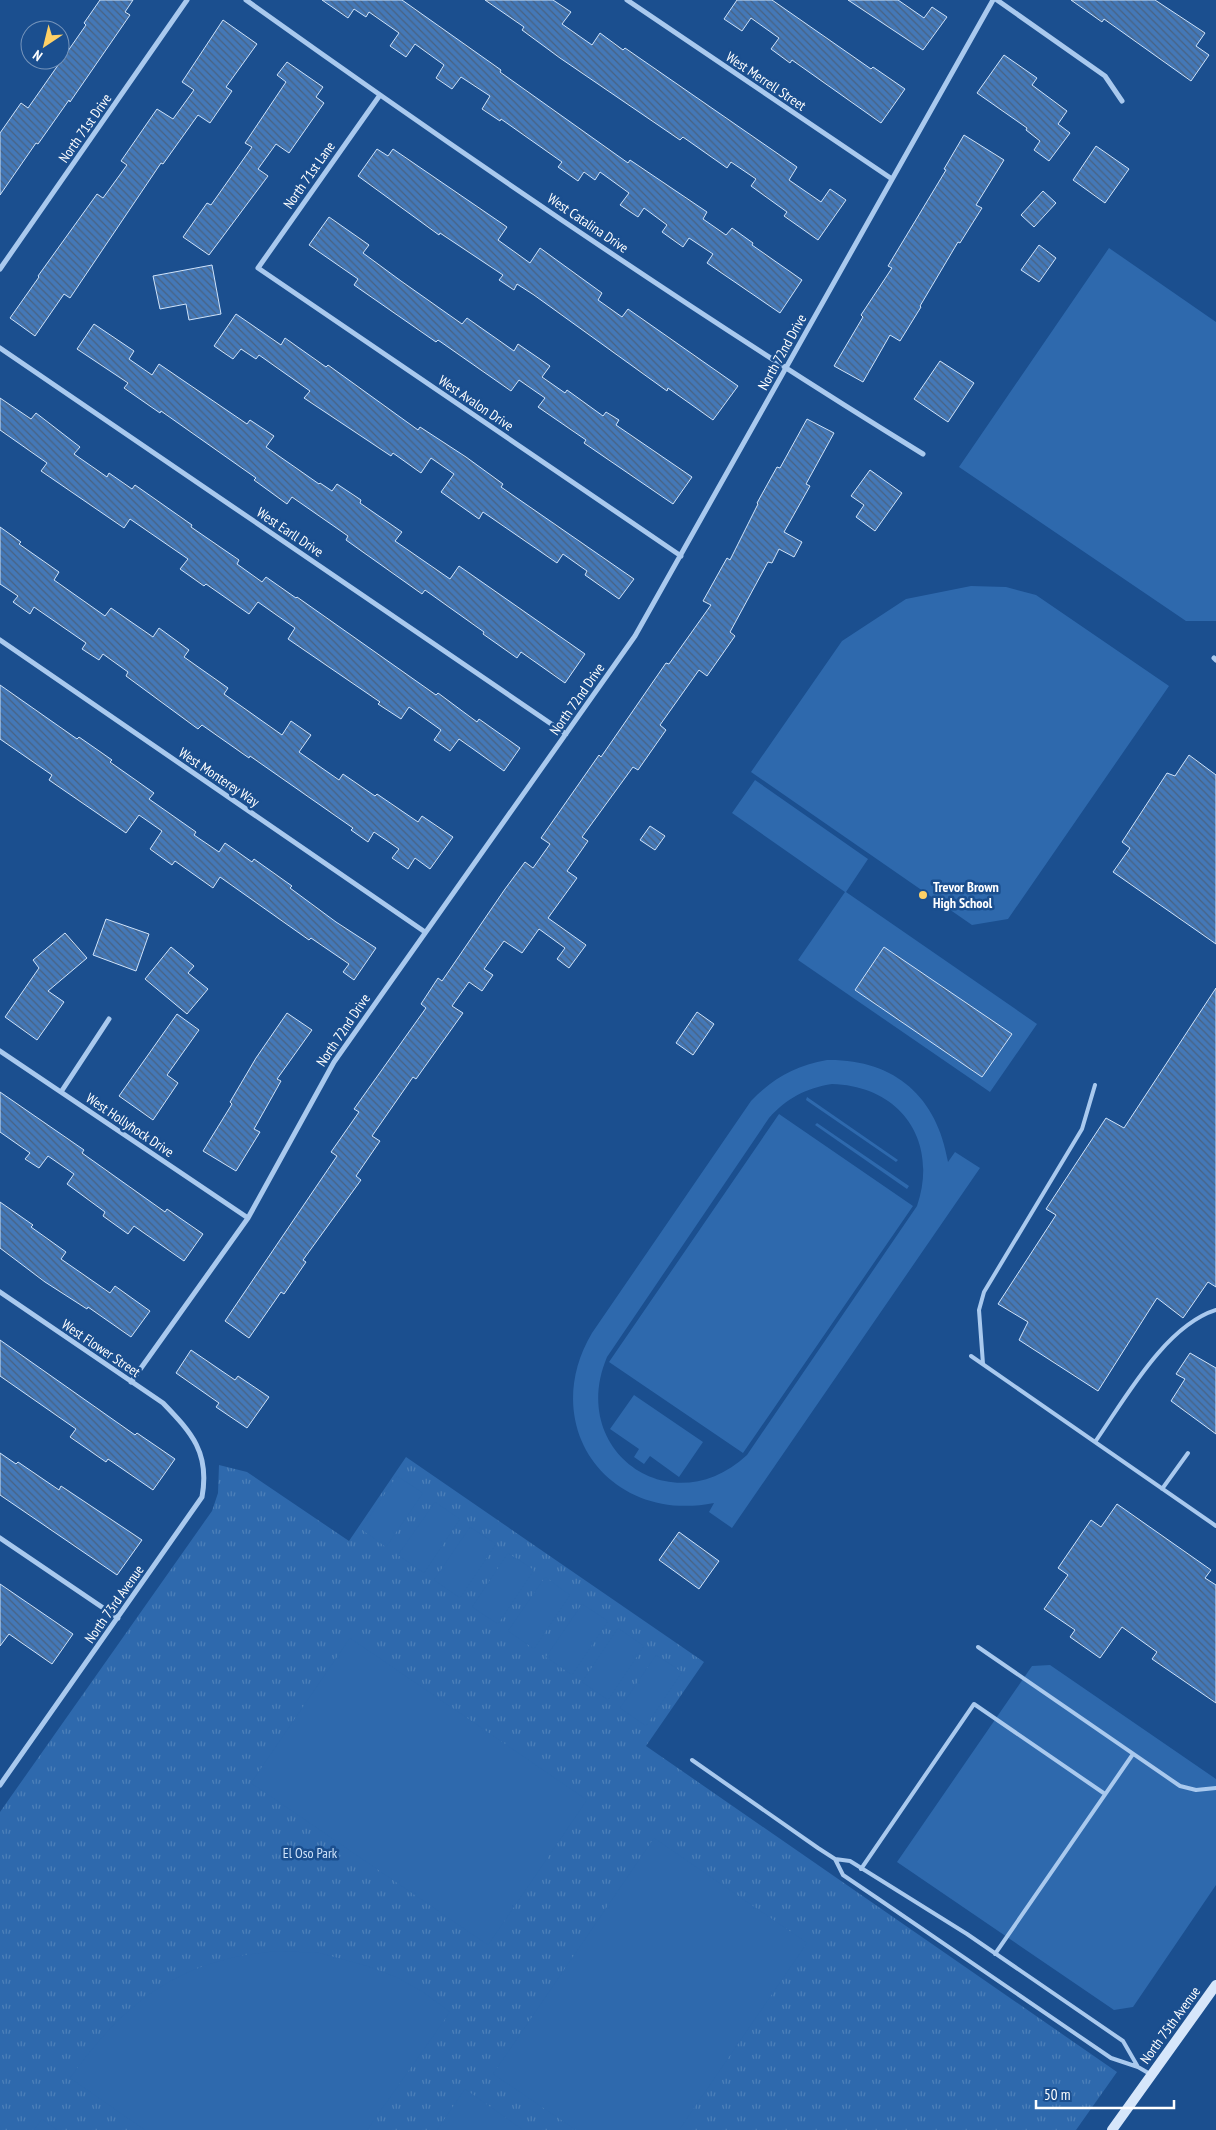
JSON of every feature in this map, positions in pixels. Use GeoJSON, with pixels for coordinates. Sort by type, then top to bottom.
{"type":"FeatureCollection","features":[{"type":"Feature","properties":{"kind":"main road","name":"North 75th Avenue"},"geometry":{"type":"LineString","coordinates":[[1112,2130],[1216,1985]]}},
{"type":"Feature","properties":{"kind":"street","name":"North 71st Drive"},"geometry":{"type":"LineString","coordinates":[[0,269],[188,0]]}},
{"type":"Feature","properties":{"kind":"street","name":"West Catalina Drive"},"geometry":{"type":"LineString","coordinates":[[246,0],[380,95],[786,370],[923,454]]}},
{"type":"Feature","properties":{"kind":"street","name":"West Merrell Street"},"geometry":{"type":"LineString","coordinates":[[627,0],[892,179]]}},
{"type":"Feature","properties":{"kind":"street","name":"North 72nd Drive"},"geometry":{"type":"LineString","coordinates":[[132,1382],[248,1218],[334,1062],[635,636],[995,0]]}},
{"type":"Feature","properties":{"kind":"street"},"geometry":{"type":"LineString","coordinates":[[995,0],[1105,76],[1122,101]]}},
{"type":"Feature","properties":{"kind":"street","name":"North 71st Lane"},"geometry":{"type":"LineString","coordinates":[[258,268],[380,95]]}},
{"type":"Feature","properties":{"kind":"street","name":"West Avalon Drive"},"geometry":{"type":"LineString","coordinates":[[258,268],[681,556]]}},
{"type":"Feature","properties":{"kind":"street","name":"West Earll Drive"},"geometry":{"type":"LineString","coordinates":[[0,348],[566,734]]}},
{"type":"Feature","properties":{"kind":"street","name":"West Monterey Way"},"geometry":{"type":"LineString","coordinates":[[0,640],[425,932]]}},
{"type":"Feature","properties":{"kind":"street"},"geometry":{"type":"LineString","coordinates":[[61,1092],[109,1019]]}},
{"type":"Feature","properties":{"kind":"street","name":"West Hollyhock Drive"},"geometry":{"type":"LineString","coordinates":[[0,1051],[248,1218]]}},
{"type":"Feature","properties":{"kind":"street","name":"West Flower Street"},"geometry":{"type":"LineString","coordinates":[[0,1292],[163,1403],[186,1426]]}},
{"type":"Feature","properties":{"kind":"street","name":"North 73rd Avenue"},"geometry":{"type":"LineString","coordinates":[[0,1785],[202,1497],[205,1481],[204,1461],[186,1426]]}},
{"type":"Feature","properties":{"kind":"street"},"geometry":{"type":"LineString","coordinates":[[0,1538],[118,1618]]}},
{"type":"Feature","properties":{"kind":"lane"},"geometry":{"type":"LineString","coordinates":[[983,1364],[979,1310],[984,1292],[1082,1129],[1095,1084]]}},
{"type":"Feature","properties":{"kind":"lane"},"geometry":{"type":"LineString","coordinates":[[1095,1442],[1140,1376],[1167,1343],[1203,1314],[1216,1310]]}},
{"type":"Feature","properties":{"kind":"lane"},"geometry":{"type":"LineString","coordinates":[[971,1356],[1216,1526]]}},
{"type":"Feature","properties":{"kind":"lane"},"geometry":{"type":"LineString","coordinates":[[1162,1489],[1188,1453]]}},
{"type":"Feature","properties":{"kind":"lane"},"geometry":{"type":"LineString","coordinates":[[978,1647],[1180,1786],[1196,1790],[1216,1788]]}},
{"type":"Feature","properties":{"kind":"lane"},"geometry":{"type":"LineString","coordinates":[[862,1869],[974,1704],[1105,1794]]}},
{"type":"Feature","properties":{"kind":"lane"},"geometry":{"type":"LineString","coordinates":[[995,1954],[1133,1754]]}},
{"type":"Feature","properties":{"kind":"lane"},"geometry":{"type":"LineString","coordinates":[[692,1760],[835,1859],[850,1861],[995,1954],[1123,2041],[1138,2067]]}},
{"type":"Feature","properties":{"kind":"lane"},"geometry":{"type":"LineString","coordinates":[[835,1859],[843,1875],[1111,2058],[1138,2067],[1152,2075]]}},
{"type":"Feature","properties":{"kind":"green space"},"geometry":{"type":"Polygon","coordinates":[[[1109,248],[1216,322],[1216,621],[1186,621],[959,467],[1109,248]]]}},
{"type":"Feature","properties":{"kind":"green space"},"geometry":{"type":"Polygon","coordinates":[[[971,586],[1006,587],[1036,595],[1169,686],[1008,919],[972,925],[751,772],[842,641],[906,599],[971,586]]]}},
{"type":"Feature","properties":{"kind":"green space"},"geometry":{"type":"Polygon","coordinates":[[[755,780],[868,859],[846,892],[1037,1024],[990,1092],[798,960],[845,892],[732,813],[755,780]]]}},
{"type":"Feature","properties":{"kind":"green space"},"geometry":{"type":"Polygon","coordinates":[[[827,1060],[851,1061],[873,1066],[892,1074],[923,1100],[934,1118],[948,1162],[955,1152],[980,1168],[732,1528],[709,1512],[714,1503],[676,1506],[643,1498],[615,1483],[593,1461],[579,1433],[573,1402],[577,1368],[592,1333],[751,1101],[785,1074],[827,1060]],[[832,1084],[805,1091],[783,1105],[769,1118],[607,1357],[598,1391],[601,1422],[614,1448],[634,1468],[659,1480],[688,1483],[718,1475],[747,1455],[917,1206],[922,1182],[923,1160],[918,1139],[909,1121],[895,1106],[877,1095],[856,1087],[832,1084]]]}},
{"type":"Feature","properties":{"kind":"green space"},"geometry":{"type":"Polygon","coordinates":[[[807,1097],[898,1160],[896,1162],[806,1100],[807,1097]]]}},
{"type":"Feature","properties":{"kind":"green space"},"geometry":{"type":"Polygon","coordinates":[[[779,1114],[913,1206],[743,1453],[609,1362],[779,1114]]]}},
{"type":"Feature","properties":{"kind":"green space"},"geometry":{"type":"Polygon","coordinates":[[[817,1123],[909,1186],[907,1189],[815,1125],[817,1123]]]}},
{"type":"Feature","properties":{"kind":"green space"},"geometry":{"type":"Polygon","coordinates":[[[634,1395],[703,1442],[679,1477],[650,1456],[644,1464],[634,1457],[639,1449],[610,1429],[634,1395]]]}},
{"type":"Feature","properties":{"kind":"green space","name":"El Oso Park"},"geometry":{"type":"Polygon","coordinates":[[[406,1457],[704,1662],[646,1746],[1117,2072],[1076,2130],[0,2130],[0,1812],[212,1511],[218,1493],[219,1465],[247,1472],[349,1541],[406,1457]]]}},
{"type":"Feature","properties":{"kind":"green space"},"geometry":{"type":"Polygon","coordinates":[[[397,1476],[423,1493],[386,1547],[361,1529],[397,1476]]]}},
{"type":"Feature","properties":{"kind":"green space"},"geometry":{"type":"Polygon","coordinates":[[[435,1502],[460,1519],[424,1573],[398,1555],[435,1502]]]}},
{"type":"Feature","properties":{"kind":"green space"},"geometry":{"type":"Polygon","coordinates":[[[470,1527],[496,1544],[460,1598],[434,1580],[470,1527]]]}},
{"type":"Feature","properties":{"kind":"green space"},"geometry":{"type":"Polygon","coordinates":[[[508,1553],[534,1570],[498,1624],[472,1607],[508,1553]]]}},
{"type":"Feature","properties":{"kind":"green space"},"geometry":{"type":"Polygon","coordinates":[[[545,1577],[570,1595],[534,1649],[508,1631],[545,1577]]]}},
{"type":"Feature","properties":{"kind":"green space"},"geometry":{"type":"Polygon","coordinates":[[[582,1604],[608,1621],[572,1675],[546,1657],[582,1604]]]}},
{"type":"Feature","properties":{"kind":"green space"},"geometry":{"type":"Polygon","coordinates":[[[618,1628],[644,1646],[608,1700],[582,1682],[618,1628]]]}},
{"type":"Feature","properties":{"kind":"green space"},"geometry":{"type":"Polygon","coordinates":[[[350,1638],[587,1800],[488,1945],[251,1783],[350,1638]]]}},
{"type":"Feature","properties":{"kind":"green space"},"geometry":{"type":"Polygon","coordinates":[[[656,1655],[682,1672],[646,1726],[620,1708],[656,1655]]]}},
{"type":"Feature","properties":{"kind":"green space"},"geometry":{"type":"Polygon","coordinates":[[[1050,1665],[1216,1779],[1216,1885],[1133,2007],[1114,2010],[897,1862],[1032,1666],[1050,1665]]]}},
{"type":"Feature","properties":{"kind":"green space"},"geometry":{"type":"Polygon","coordinates":[[[654,1838],[807,1943],[679,2130],[576,2130],[493,2074],[654,1838]]]}},
{"type":"Feature","properties":{"kind":"green space"},"geometry":{"type":"Polygon","coordinates":[[[277,1951],[320,1953],[367,1966],[396,1977],[423,1992],[450,2012],[367,2130],[145,2130],[70,2078],[86,2056],[120,2018],[159,1988],[205,1966],[237,1957],[277,1951]]]}},
{"type":"Feature","properties":{"kind":"green space"},"geometry":{"type":"Polygon","coordinates":[[[465,2089],[523,2130],[437,2130],[465,2089]]]}},
{"type":"Feature","properties":{"kind":"green space"},"geometry":{"type":"Polygon","coordinates":[[[42,2119],[57,2130],[34,2130],[42,2119]]]}},
{"type":"Feature","properties":{"kind":"building"},"geometry":{"type":"Polygon","coordinates":[[[100,0],[133,0],[125,12],[130,15],[70,102],[69,100],[38,144],[36,143],[0,195],[0,133],[21,103],[28,108],[55,70],[70,70],[70,48],[86,25],[84,23],[100,0]]]}},
{"type":"Feature","properties":{"kind":"building"},"geometry":{"type":"Polygon","coordinates":[[[322,0],[402,0],[628,163],[630,160],[707,212],[703,219],[726,235],[732,228],[753,243],[752,245],[802,280],[780,313],[707,263],[713,254],[689,238],[683,247],[662,232],[667,225],[644,208],[638,217],[620,205],[629,193],[600,172],[595,180],[584,172],[578,181],[558,167],[562,162],[501,119],[500,121],[482,109],[490,96],[461,77],[452,89],[436,78],[444,65],[415,44],[406,57],[390,46],[399,33],[369,12],[366,17],[354,9],[348,18],[322,0]]]}},
{"type":"Feature","properties":{"kind":"building"},"geometry":{"type":"Polygon","coordinates":[[[485,0],[553,0],[571,12],[562,24],[592,45],[600,33],[623,50],[625,48],[797,167],[789,180],[821,202],[830,189],[846,200],[818,240],[784,216],[787,212],[751,186],[756,179],[731,162],[727,168],[683,137],[680,140],[560,58],[522,30],[524,27],[485,0]]]}},
{"type":"Feature","properties":{"kind":"building"},"geometry":{"type":"Polygon","coordinates":[[[737,0],[772,0],[871,69],[873,67],[905,89],[881,123],[792,60],[790,63],[771,49],[779,38],[751,18],[742,31],[724,19],[737,0]]]}},
{"type":"Feature","properties":{"kind":"building"},"geometry":{"type":"Polygon","coordinates":[[[848,0],[898,0],[924,18],[932,7],[947,17],[923,50],[848,0]]]}},
{"type":"Feature","properties":{"kind":"building"},"geometry":{"type":"Polygon","coordinates":[[[1071,0],[1155,0],[1205,33],[1196,46],[1209,55],[1191,81],[1104,19],[1102,22],[1071,0]]]}},
{"type":"Feature","properties":{"kind":"building"},"geometry":{"type":"Polygon","coordinates":[[[223,20],[257,44],[226,87],[232,91],[210,123],[198,115],[163,164],[161,163],[70,298],[64,294],[35,336],[10,318],[97,194],[103,198],[127,165],[121,161],[157,109],[173,119],[194,90],[182,82],[223,20]]]}},
{"type":"Feature","properties":{"kind":"building"},"geometry":{"type":"Polygon","coordinates":[[[1004,55],[1037,78],[1032,85],[1067,111],[1058,124],[1070,133],[1049,161],[1034,150],[1040,141],[1026,130],[1027,128],[977,93],[1004,55]]]}},
{"type":"Feature","properties":{"kind":"building"},"geometry":{"type":"Polygon","coordinates":[[[287,62],[323,87],[316,97],[324,103],[289,153],[276,144],[258,169],[268,176],[209,255],[183,237],[207,203],[211,205],[252,147],[245,143],[286,82],[277,75],[287,62]]]}},
{"type":"Feature","properties":{"kind":"building"},"geometry":{"type":"Polygon","coordinates":[[[964,135],[1004,160],[976,205],[982,208],[960,243],[958,242],[900,341],[890,335],[863,382],[834,366],[863,317],[861,315],[892,268],[888,266],[946,170],[944,169],[964,135]]]}},
{"type":"Feature","properties":{"kind":"building"},"geometry":{"type":"Polygon","coordinates":[[[1096,146],[1129,169],[1105,203],[1073,180],[1096,146]]]}},
{"type":"Feature","properties":{"kind":"building"},"geometry":{"type":"Polygon","coordinates":[[[377,149],[388,156],[393,149],[507,227],[498,240],[530,263],[540,248],[602,293],[598,300],[622,317],[628,309],[738,386],[713,420],[668,388],[667,391],[534,295],[517,284],[514,290],[499,280],[503,275],[440,233],[439,235],[358,176],[377,149]]]}},
{"type":"Feature","properties":{"kind":"building"},"geometry":{"type":"Polygon","coordinates":[[[1043,191],[1056,203],[1034,227],[1021,215],[1043,191]]]}},
{"type":"Feature","properties":{"kind":"building"},"geometry":{"type":"Polygon","coordinates":[[[329,217],[369,245],[363,253],[401,281],[462,324],[467,318],[514,351],[518,344],[550,366],[542,377],[565,393],[567,390],[603,416],[606,412],[619,420],[616,425],[692,477],[673,504],[584,443],[586,440],[538,407],[545,398],[519,380],[511,391],[354,285],[358,279],[309,245],[329,217]]]}},
{"type":"Feature","properties":{"kind":"building"},"geometry":{"type":"Polygon","coordinates":[[[1039,245],[1056,258],[1039,282],[1021,270],[1039,245]]]}},
{"type":"Feature","properties":{"kind":"building"},"geometry":{"type":"Polygon","coordinates":[[[212,265],[221,314],[189,320],[186,304],[160,309],[153,276],[212,265]]]}},
{"type":"Feature","properties":{"kind":"building"},"geometry":{"type":"Polygon","coordinates":[[[236,314],[281,345],[285,338],[326,367],[328,365],[418,430],[420,427],[466,457],[503,484],[501,487],[634,579],[619,599],[585,575],[587,571],[563,554],[557,563],[483,512],[479,519],[441,492],[454,474],[431,458],[421,473],[393,453],[391,456],[304,398],[310,391],[259,355],[256,359],[241,349],[233,359],[214,346],[236,314]]]}},
{"type":"Feature","properties":{"kind":"building"},"geometry":{"type":"Polygon","coordinates":[[[94,324],[134,351],[129,359],[152,375],[159,364],[247,424],[250,420],[274,436],[266,447],[319,484],[332,491],[337,484],[361,500],[360,503],[402,532],[395,541],[450,579],[459,566],[585,654],[565,683],[521,652],[517,658],[425,590],[422,594],[346,540],[348,536],[292,497],[287,504],[254,480],[256,478],[161,411],[160,413],[124,388],[128,383],[77,349],[94,324]]]}},
{"type":"Feature","properties":{"kind":"building"},"geometry":{"type":"Polygon","coordinates":[[[940,361],[974,383],[948,422],[914,399],[940,361]]]}},
{"type":"Feature","properties":{"kind":"building"},"geometry":{"type":"Polygon","coordinates":[[[0,398],[31,419],[36,413],[80,447],[74,454],[107,477],[109,473],[132,489],[135,485],[239,560],[237,564],[262,582],[266,577],[436,695],[438,693],[477,722],[479,719],[520,748],[504,771],[459,739],[450,751],[434,740],[441,730],[409,707],[401,719],[378,704],[380,702],[288,639],[295,628],[258,602],[249,614],[206,584],[204,586],[180,569],[188,559],[130,519],[124,528],[41,471],[47,463],[0,430],[0,398]]]}},
{"type":"Feature","properties":{"kind":"building"},"geometry":{"type":"Polygon","coordinates":[[[807,419],[834,433],[806,484],[810,486],[784,532],[802,542],[794,557],[779,549],[772,563],[768,562],[730,632],[735,636],[707,676],[699,670],[660,725],[666,730],[638,770],[633,767],[582,837],[588,841],[567,871],[577,878],[548,918],[586,945],[569,968],[557,959],[565,948],[539,929],[522,953],[504,941],[484,969],[493,975],[482,991],[469,982],[452,1006],[463,1013],[416,1079],[413,1077],[372,1136],[380,1141],[356,1176],[361,1180],[303,1260],[306,1262],[284,1294],[281,1292],[249,1338],[225,1321],[337,1156],[331,1152],[359,1112],[354,1109],[426,1008],[421,1004],[438,978],[442,981],[525,862],[533,868],[550,844],[541,838],[599,755],[601,757],[666,663],[669,664],[711,605],[703,601],[727,558],[730,560],[757,503],[777,467],[780,468],[807,419]]]}},
{"type":"Feature","properties":{"kind":"building"},"geometry":{"type":"Polygon","coordinates":[[[870,470],[902,493],[875,531],[856,517],[864,505],[851,496],[870,470]]]}},
{"type":"Feature","properties":{"kind":"building"},"geometry":{"type":"Polygon","coordinates":[[[0,527],[21,542],[19,544],[59,572],[54,580],[105,616],[111,608],[153,637],[159,628],[189,650],[184,657],[228,688],[224,694],[282,735],[291,721],[311,735],[299,752],[339,780],[343,774],[418,822],[422,816],[453,837],[430,869],[415,858],[408,869],[392,858],[399,849],[374,832],[368,842],[351,830],[353,828],[250,756],[249,758],[202,725],[198,729],[126,676],[128,672],[103,654],[99,660],[82,649],[86,643],[34,607],[30,614],[13,602],[18,596],[0,584],[0,527]]]}},
{"type":"Feature","properties":{"kind":"building"},"geometry":{"type":"Polygon","coordinates":[[[0,685],[77,739],[79,737],[112,760],[110,762],[154,793],[149,799],[196,832],[194,835],[219,852],[225,843],[252,862],[254,859],[292,886],[290,888],[336,922],[376,948],[354,980],[343,972],[349,964],[311,938],[309,940],[220,877],[213,888],[175,861],[172,865],[150,849],[162,831],[139,815],[126,833],[49,780],[52,775],[0,739],[0,685]]]}},
{"type":"Feature","properties":{"kind":"building"},"geometry":{"type":"Polygon","coordinates":[[[1189,755],[1216,775],[1216,944],[1113,872],[1130,848],[1122,842],[1167,773],[1175,776],[1189,755]]]}},
{"type":"Feature","properties":{"kind":"building"},"geometry":{"type":"Polygon","coordinates":[[[650,826],[665,836],[655,850],[640,840],[650,826]]]}},
{"type":"Feature","properties":{"kind":"building"},"geometry":{"type":"Polygon","coordinates":[[[106,919],[149,934],[136,971],[93,955],[106,919]]]}},
{"type":"Feature","properties":{"kind":"building"},"geometry":{"type":"Polygon","coordinates":[[[65,933],[87,958],[48,991],[64,1002],[37,1040],[5,1017],[39,968],[33,960],[65,933]]]}},
{"type":"Feature","properties":{"kind":"building"},"geometry":{"type":"Polygon","coordinates":[[[171,947],[194,966],[188,973],[208,989],[187,1014],[145,979],[171,947]]]}},
{"type":"Feature","properties":{"kind":"building"},"geometry":{"type":"Polygon","coordinates":[[[884,947],[1012,1034],[982,1077],[855,990],[884,947]]]}},
{"type":"Feature","properties":{"kind":"building"},"geometry":{"type":"Polygon","coordinates":[[[1216,988],[1216,1287],[1208,1282],[1183,1318],[1157,1298],[1098,1391],[1019,1340],[1028,1322],[998,1304],[1056,1215],[1046,1209],[1106,1118],[1124,1128],[1216,988]]]}},
{"type":"Feature","properties":{"kind":"building"},"geometry":{"type":"Polygon","coordinates":[[[697,1012],[714,1024],[693,1055],[676,1043],[697,1012]]]}},
{"type":"Feature","properties":{"kind":"building"},"geometry":{"type":"Polygon","coordinates":[[[287,1013],[312,1030],[277,1079],[281,1081],[254,1129],[260,1132],[236,1171],[203,1151],[232,1104],[230,1102],[256,1058],[287,1013]]]}},
{"type":"Feature","properties":{"kind":"building"},"geometry":{"type":"Polygon","coordinates":[[[177,1014],[199,1030],[167,1075],[178,1083],[153,1120],[119,1096],[177,1014]]]}},
{"type":"Feature","properties":{"kind":"building"},"geometry":{"type":"Polygon","coordinates":[[[0,1092],[84,1150],[82,1153],[165,1212],[167,1209],[203,1234],[184,1261],[134,1226],[128,1234],[103,1216],[105,1212],[67,1184],[74,1174],[48,1156],[39,1168],[25,1159],[30,1153],[0,1132],[0,1092]]]}},
{"type":"Feature","properties":{"kind":"building"},"geometry":{"type":"Polygon","coordinates":[[[0,1202],[33,1225],[31,1227],[66,1252],[61,1259],[110,1293],[115,1286],[150,1311],[131,1337],[88,1307],[87,1309],[45,1282],[0,1248],[0,1202]]]}},
{"type":"Feature","properties":{"kind":"building"},"geometry":{"type":"Polygon","coordinates":[[[0,1340],[135,1435],[137,1433],[175,1459],[153,1490],[108,1459],[106,1462],[70,1437],[76,1429],[0,1376],[0,1340]]]}},
{"type":"Feature","properties":{"kind":"building"},"geometry":{"type":"Polygon","coordinates":[[[191,1350],[235,1380],[238,1376],[269,1397],[247,1428],[216,1407],[219,1403],[176,1373],[191,1350]]]}},
{"type":"Feature","properties":{"kind":"building"},"geometry":{"type":"Polygon","coordinates":[[[1190,1353],[1216,1368],[1216,1434],[1171,1401],[1185,1379],[1176,1374],[1190,1353]]]}},
{"type":"Feature","properties":{"kind":"building"},"geometry":{"type":"Polygon","coordinates":[[[0,1453],[16,1464],[18,1462],[59,1490],[61,1486],[142,1540],[117,1575],[0,1495],[0,1453]]]}},
{"type":"Feature","properties":{"kind":"building"},"geometry":{"type":"Polygon","coordinates":[[[1117,1504],[1211,1570],[1205,1578],[1216,1585],[1216,1703],[1152,1659],[1157,1652],[1122,1627],[1100,1658],[1070,1637],[1075,1630],[1044,1609],[1068,1575],[1058,1568],[1091,1520],[1101,1527],[1117,1504]]]}},
{"type":"Feature","properties":{"kind":"building"},"geometry":{"type":"Polygon","coordinates":[[[679,1532],[719,1561],[699,1589],[659,1560],[679,1532]]]}},
{"type":"Feature","properties":{"kind":"building"},"geometry":{"type":"Polygon","coordinates":[[[0,1584],[73,1634],[52,1664],[9,1634],[0,1646],[0,1584]]]}},
{"type":"Feature","properties":{"kind":"place","name":"Trevor Brown High School"},"geometry":{"type":"Point","coordinates":[923,895]}}]}
